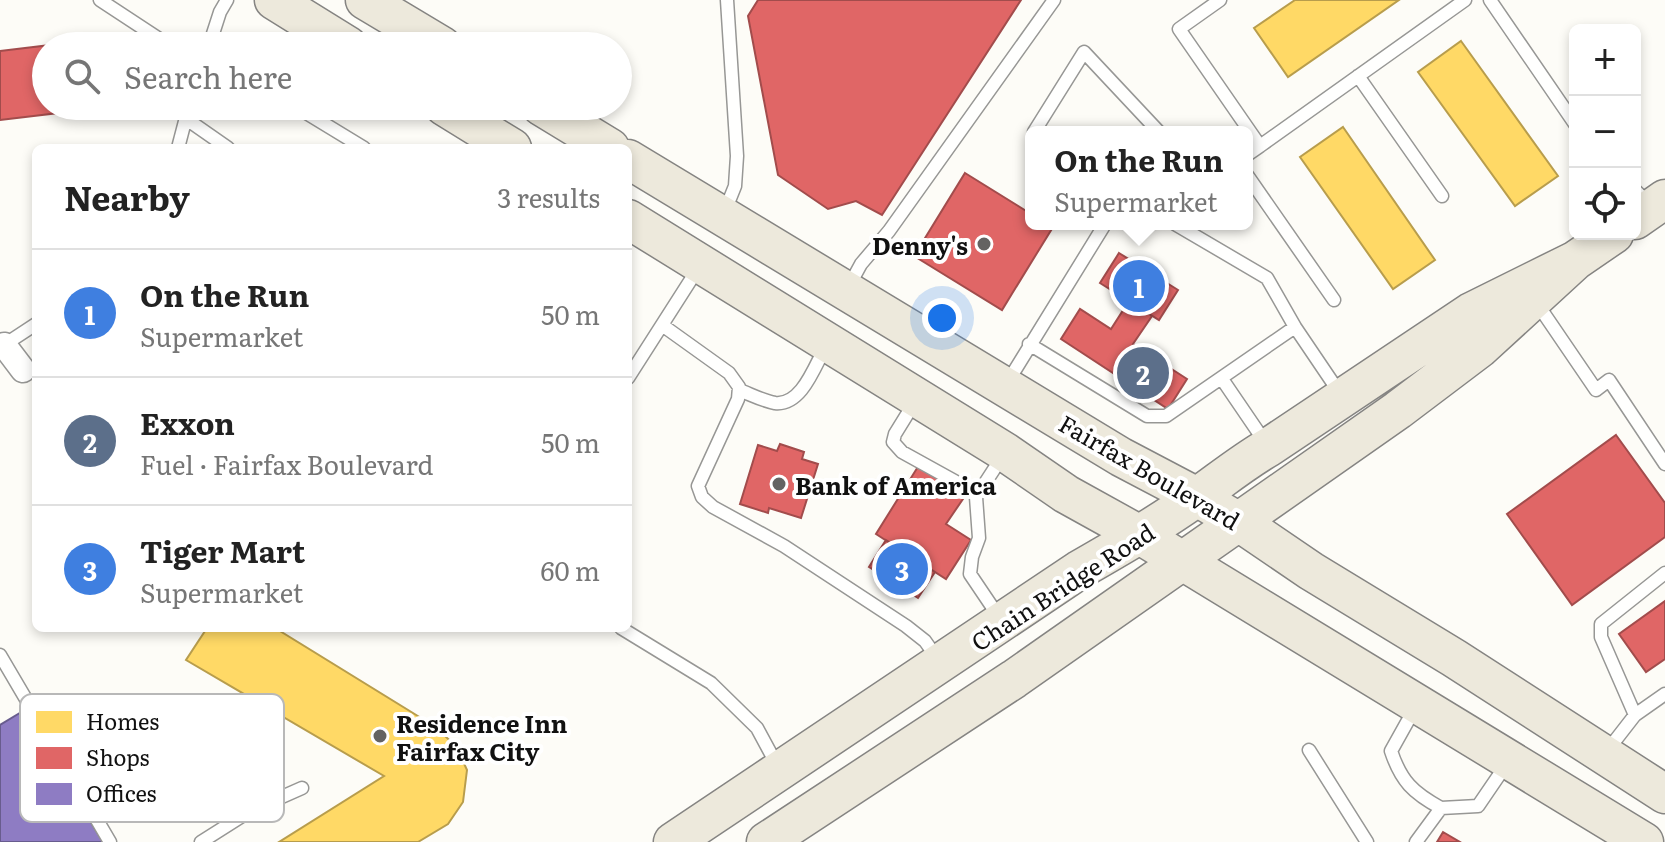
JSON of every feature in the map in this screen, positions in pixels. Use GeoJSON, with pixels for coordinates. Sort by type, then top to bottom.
{"type":"FeatureCollection","features":[{"type":"Feature","properties":{"kind":"main road"},"geometry":{"type":"LineString","coordinates":[[274,0],[325,32]]}},
{"type":"Feature","properties":{"kind":"main road"},"geometry":{"type":"LineString","coordinates":[[365,0],[419,32]]}},
{"type":"Feature","properties":{"kind":"main road"},"geometry":{"type":"LineString","coordinates":[[467,120],[506,144]]}},
{"type":"Feature","properties":{"kind":"main road"},"geometry":{"type":"LineString","coordinates":[[564,120],[603,144]]}},
{"type":"Feature","properties":{"kind":"main road","name":"Fairfax Boulevard"},"geometry":{"type":"LineString","coordinates":[[632,161],[1121,457],[1239,522],[1311,571],[1454,658],[1665,794]]}},
{"type":"Feature","properties":{"kind":"main road"},"geometry":{"type":"LineString","coordinates":[[632,221],[1005,452],[1066,494],[1140,535],[1644,842]]}},
{"type":"Feature","properties":{"kind":"main road","name":"Chain Bridge Road"},"geometry":{"type":"LineString","coordinates":[[673,842],[1079,570],[1140,535],[1242,462],[1471,312],[1576,260],[1605,240]]}},
{"type":"Feature","properties":{"kind":"main road","name":"Chain Bridge Road"},"geometry":{"type":"LineString","coordinates":[[766,842],[1026,671],[1452,370],[1576,260]]}},
{"type":"Feature","properties":{"kind":"street"},"geometry":{"type":"LineString","coordinates":[[1,344],[23,370]]}},
{"type":"Feature","properties":{"kind":"lane"},"geometry":{"type":"LineString","coordinates":[[100,0],[149,32]]}},
{"type":"Feature","properties":{"kind":"lane"},"geometry":{"type":"LineString","coordinates":[[214,32],[227,0]]}},
{"type":"Feature","properties":{"kind":"lane"},"geometry":{"type":"LineString","coordinates":[[723,217],[735,186],[737,156],[727,0]]}},
{"type":"Feature","properties":{"kind":"lane"},"geometry":{"type":"LineString","coordinates":[[845,292],[861,264],[889,231],[1054,0]]}},
{"type":"Feature","properties":{"kind":"lane"},"geometry":{"type":"LineString","coordinates":[[1220,0],[1179,29],[1246,126]]}},
{"type":"Feature","properties":{"kind":"lane"},"geometry":{"type":"LineString","coordinates":[[1253,151],[1465,0]]}},
{"type":"Feature","properties":{"kind":"lane"},"geometry":{"type":"LineString","coordinates":[[1490,0],[1569,115]]}},
{"type":"Feature","properties":{"kind":"lane"},"geometry":{"type":"LineString","coordinates":[[1038,126],[1084,52],[1153,126]]}},
{"type":"Feature","properties":{"kind":"lane"},"geometry":{"type":"LineString","coordinates":[[1358,76],[1442,196]]}},
{"type":"Feature","properties":{"kind":"lane"},"geometry":{"type":"LineString","coordinates":[[179,144],[185,120]]}},
{"type":"Feature","properties":{"kind":"lane"},"geometry":{"type":"LineString","coordinates":[[196,120],[223,144]]}},
{"type":"Feature","properties":{"kind":"lane"},"geometry":{"type":"LineString","coordinates":[[318,120],[357,144]]}},
{"type":"Feature","properties":{"kind":"lane"},"geometry":{"type":"LineString","coordinates":[[1253,136],[1260,146]]}},
{"type":"Feature","properties":{"kind":"lane"},"geometry":{"type":"LineString","coordinates":[[1253,184],[1334,300]]}},
{"type":"Feature","properties":{"kind":"lane"},"geometry":{"type":"LineString","coordinates":[[1005,386],[1101,230]]}},
{"type":"Feature","properties":{"kind":"lane"},"geometry":{"type":"LineString","coordinates":[[1189,230],[1267,278],[1295,327],[1343,397]]}},
{"type":"Feature","properties":{"kind":"lane"},"geometry":{"type":"LineString","coordinates":[[632,367],[701,264]]}},
{"type":"Feature","properties":{"kind":"lane"},"geometry":{"type":"LineString","coordinates":[[1534,299],[1596,390],[1609,380],[1665,464]]}},
{"type":"Feature","properties":{"kind":"lane"},"geometry":{"type":"LineString","coordinates":[[662,325],[729,373],[739,390],[738,399],[698,486],[702,497],[713,507],[784,546],[906,626],[925,641],[942,664]]}},
{"type":"Feature","properties":{"kind":"lane"},"geometry":{"type":"LineString","coordinates":[[1,344],[32,326]]}},
{"type":"Feature","properties":{"kind":"lane"},"geometry":{"type":"LineString","coordinates":[[1029,344],[1147,416],[1166,416],[1295,327]]}},
{"type":"Feature","properties":{"kind":"lane"},"geometry":{"type":"LineString","coordinates":[[739,390],[774,403],[790,402],[800,392],[828,342]]}},
{"type":"Feature","properties":{"kind":"lane"},"geometry":{"type":"LineString","coordinates":[[1222,379],[1269,447]]}},
{"type":"Feature","properties":{"kind":"lane"},"geometry":{"type":"LineString","coordinates":[[918,398],[893,442],[902,452],[978,494]]}},
{"type":"Feature","properties":{"kind":"lane"},"geometry":{"type":"LineString","coordinates":[[1002,624],[970,574],[979,538],[978,494],[1005,452]]}},
{"type":"Feature","properties":{"kind":"lane"},"geometry":{"type":"LineString","coordinates":[[1635,715],[1601,637],[1601,624],[1665,573]]}},
{"type":"Feature","properties":{"kind":"lane"},"geometry":{"type":"LineString","coordinates":[[628,632],[711,683],[757,728],[781,771]]}},
{"type":"Feature","properties":{"kind":"lane"},"geometry":{"type":"LineString","coordinates":[[0,655],[23,694]]}},
{"type":"Feature","properties":{"kind":"lane"},"geometry":{"type":"LineString","coordinates":[[1605,754],[1635,715],[1665,694]]}},
{"type":"Feature","properties":{"kind":"lane"},"geometry":{"type":"LineString","coordinates":[[1418,704],[1391,751],[1396,767],[1414,794],[1441,808],[1478,806],[1509,759]]}},
{"type":"Feature","properties":{"kind":"lane"},"geometry":{"type":"LineString","coordinates":[[1309,750],[1367,842]]}},
{"type":"Feature","properties":{"kind":"lane"},"geometry":{"type":"LineString","coordinates":[[284,796],[302,788]]}},
{"type":"Feature","properties":{"kind":"lane"},"geometry":{"type":"LineString","coordinates":[[1416,842],[1441,808]]}},
{"type":"Feature","properties":{"kind":"lane"},"geometry":{"type":"LineString","coordinates":[[98,822],[110,842]]}},
{"type":"Feature","properties":{"kind":"lane"},"geometry":{"type":"LineString","coordinates":[[201,842],[233,822]]}},
{"type":"Feature","properties":{"kind":"building: Homes"},"geometry":{"type":"Polygon","coordinates":[[[1295,0],[1399,0],[1288,77],[1254,28],[1295,0]]]}},
{"type":"Feature","properties":{"kind":"building: Homes"},"geometry":{"type":"Polygon","coordinates":[[[1461,41],[1558,176],[1515,206],[1418,72],[1461,41]]]}},
{"type":"Feature","properties":{"kind":"building: Homes"},"geometry":{"type":"Polygon","coordinates":[[[1343,127],[1435,260],[1393,289],[1300,157],[1343,127]]]}},
{"type":"Feature","properties":{"kind":"building: Homes","name":"Residence Inn Fairfax City"},"geometry":{"type":"Polygon","coordinates":[[[204,632],[281,632],[434,726],[456,746],[467,770],[463,802],[448,824],[418,842],[279,842],[384,776],[284,717],[284,694],[244,694],[186,660],[204,632]]]}},
{"type":"Feature","properties":{"kind":"building: Shops"},"geometry":{"type":"Polygon","coordinates":[[[758,0],[1021,0],[882,215],[856,201],[828,209],[778,175],[748,16],[758,0]]]}},
{"type":"Feature","properties":{"kind":"building: Shops"},"geometry":{"type":"Polygon","coordinates":[[[32,47],[32,116],[0,120],[0,51],[32,47]]]}},
{"type":"Feature","properties":{"kind":"building: Shops"},"geometry":{"type":"Polygon","coordinates":[[[965,173],[1025,210],[1025,230],[1051,230],[1002,310],[914,256],[965,173]]]}},
{"type":"Feature","properties":{"kind":"building: Shops"},"geometry":{"type":"Polygon","coordinates":[[[1119,253],[1178,290],[1159,320],[1100,283],[1119,253]]]}},
{"type":"Feature","properties":{"kind":"building: Shops"},"geometry":{"type":"Polygon","coordinates":[[[1129,301],[1152,316],[1133,344],[1187,379],[1168,409],[1061,339],[1080,309],[1111,329],[1129,301]]]}},
{"type":"Feature","properties":{"kind":"building: Shops"},"geometry":{"type":"Polygon","coordinates":[[[1616,435],[1665,503],[1665,537],[1572,605],[1507,514],[1616,435]]]}},
{"type":"Feature","properties":{"kind":"building: Shops","name":"Bank of America"},"geometry":{"type":"Polygon","coordinates":[[[780,444],[804,452],[802,459],[818,464],[801,518],[769,508],[768,513],[740,504],[758,445],[777,451],[780,444]]]}},
{"type":"Feature","properties":{"kind":"building: Shops"},"geometry":{"type":"Polygon","coordinates":[[[919,465],[967,493],[946,524],[971,540],[946,579],[876,534],[919,465]]]}},
{"type":"Feature","properties":{"kind":"building: Shops"},"geometry":{"type":"Polygon","coordinates":[[[886,540],[935,572],[918,598],[869,567],[886,540]]]}},
{"type":"Feature","properties":{"kind":"building: Shops"},"geometry":{"type":"Polygon","coordinates":[[[1665,601],[1665,659],[1646,672],[1619,634],[1665,601]]]}},
{"type":"Feature","properties":{"kind":"building: Shops"},"geometry":{"type":"Polygon","coordinates":[[[1443,832],[1460,842],[1437,842],[1443,832]]]}},
{"type":"Feature","properties":{"kind":"building: Offices"},"geometry":{"type":"Polygon","coordinates":[[[20,713],[20,822],[91,822],[103,842],[0,842],[0,725],[20,713]]]}},
{"type":"Feature","properties":{"kind":"place","name":"Denny's"},"geometry":{"type":"Point","coordinates":[984,244]}},
{"type":"Feature","properties":{"kind":"place","name":"On the Run"},"geometry":{"type":"Point","coordinates":[1139,286]}},
{"type":"Feature","properties":{"kind":"place","name":"Exxon"},"geometry":{"type":"Point","coordinates":[1143,373]}},
{"type":"Feature","properties":{"kind":"place","name":"Bank of America"},"geometry":{"type":"Point","coordinates":[779,484]}},
{"type":"Feature","properties":{"kind":"place","name":"Tiger Mart"},"geometry":{"type":"Point","coordinates":[902,569]}},
{"type":"Feature","properties":{"kind":"place","name":"Residence Inn Fairfax City"},"geometry":{"type":"Point","coordinates":[380,736]}}]}
